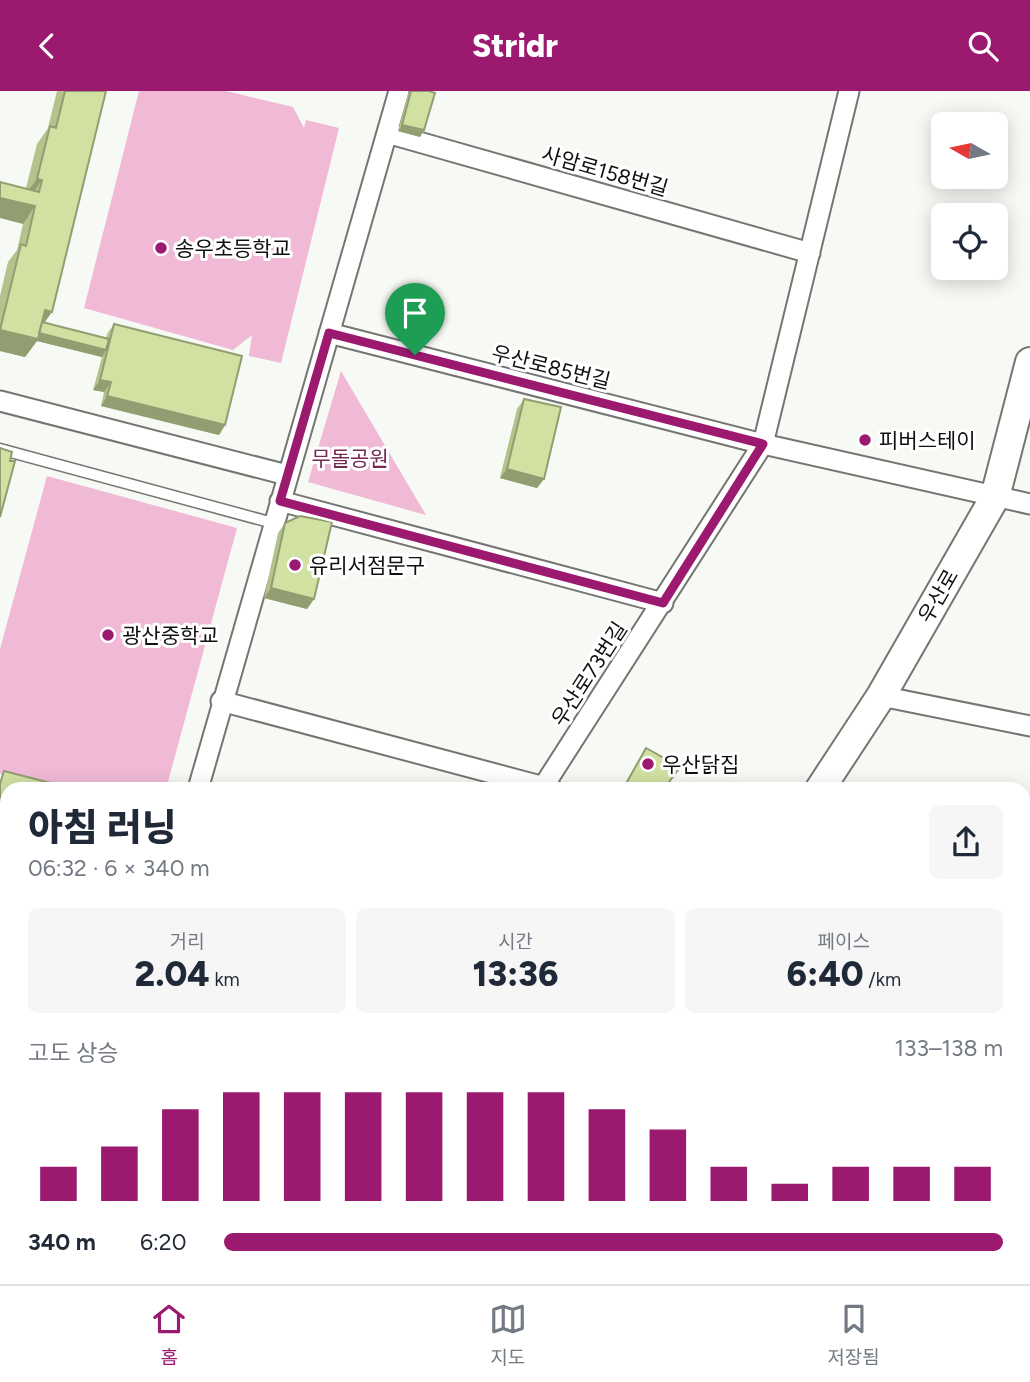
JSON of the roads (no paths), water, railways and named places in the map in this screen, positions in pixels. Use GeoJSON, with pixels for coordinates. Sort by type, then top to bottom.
{"type":"FeatureCollection","features":[{"type":"Feature","properties":{"kind":"street"},"geometry":{"type":"LineString","coordinates":[[200,782],[399,91]]}},
{"type":"Feature","properties":{"kind":"street"},"geometry":{"type":"LineString","coordinates":[[763,444],[849,91]]}},
{"type":"Feature","properties":{"kind":"street","name":"사암로158번길"},"geometry":{"type":"LineString","coordinates":[[387,133],[810,253]]}},
{"type":"Feature","properties":{"kind":"street","name":"우산로85번길"},"geometry":{"type":"LineString","coordinates":[[329,333],[763,444],[995,497]]}},
{"type":"Feature","properties":{"kind":"street","name":"우산로"},"geometry":{"type":"LineString","coordinates":[[825,782],[881,696],[995,497],[1030,362]]}},
{"type":"Feature","properties":{"kind":"street"},"geometry":{"type":"LineString","coordinates":[[0,401],[287,475]]}},
{"type":"Feature","properties":{"kind":"street","name":"우산로73번길"},"geometry":{"type":"LineString","coordinates":[[552,782],[763,444]]}},
{"type":"Feature","properties":{"kind":"street"},"geometry":{"type":"LineString","coordinates":[[995,497],[1030,504]]}},
{"type":"Feature","properties":{"kind":"street"},"geometry":{"type":"LineString","coordinates":[[280,501],[663,603]]}},
{"type":"Feature","properties":{"kind":"street"},"geometry":{"type":"LineString","coordinates":[[881,696],[1030,726]]}},
{"type":"Feature","properties":{"kind":"street","name":"우산로73번길"},"geometry":{"type":"LineString","coordinates":[[221,701],[525,782]]}},
{"type":"Feature","properties":{"kind":"lane"},"geometry":{"type":"LineString","coordinates":[[0,449],[273,523]]}},
{"type":"Feature","properties":{"kind":"place","name":"송우초등학교"},"geometry":{"type":"Point","coordinates":[161,248]}},
{"type":"Feature","properties":{"kind":"place","name":"피버스테이"},"geometry":{"type":"Point","coordinates":[865,440]}},
{"type":"Feature","properties":{"kind":"place","name":"유리서점문구"},"geometry":{"type":"Point","coordinates":[295,565]}},
{"type":"Feature","properties":{"kind":"place","name":"광산중학교"},"geometry":{"type":"Point","coordinates":[108,635]}},
{"type":"Feature","properties":{"kind":"place","name":"우산닭집"},"geometry":{"type":"Point","coordinates":[648,764]}},
{"type":"Feature","properties":{"kind":"park label","name":"무돌공원"},"geometry":{"type":"Point","coordinates":[350,458]}}]}
